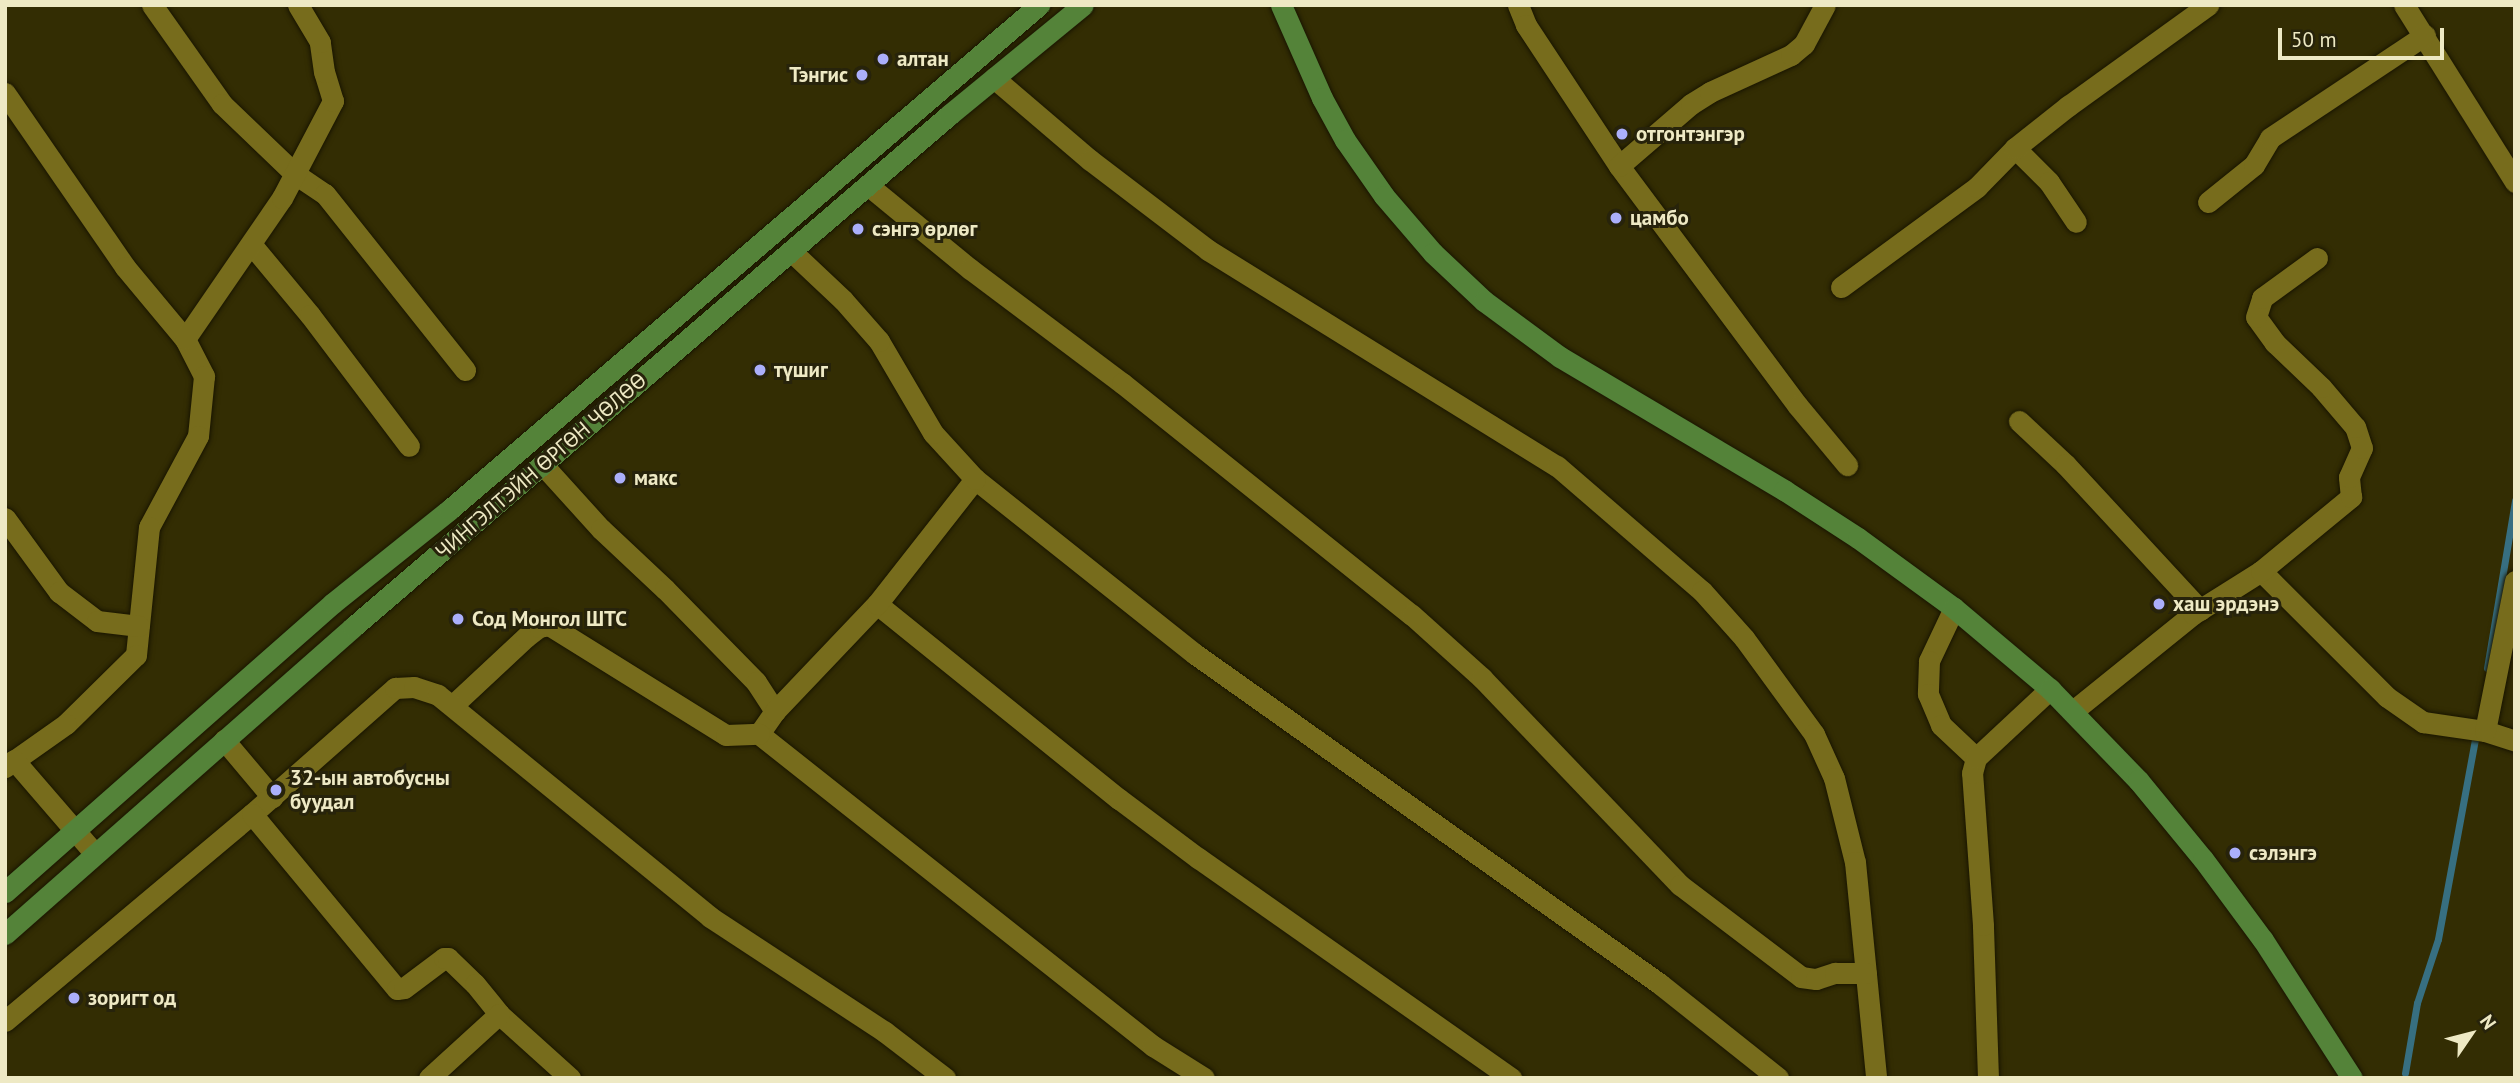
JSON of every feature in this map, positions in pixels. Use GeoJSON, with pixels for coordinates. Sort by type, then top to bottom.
{"type":"FeatureCollection","features":[{"type":"Feature","properties":{"kind":"main road","name":"ЧИНГЭЛТЭЙН ӨРГӨН ЧӨЛӨӨ"},"geometry":{"type":"LineString","coordinates":[[5,892],[333,603],[449,510],[1039,5]]}},
{"type":"Feature","properties":{"kind":"main road","name":"ЧИНГЭЛТЭЙН ӨРГӨН ЧӨЛӨӨ"},"geometry":{"type":"LineString","coordinates":[[5,934],[542,464],[1083,5]]}},
{"type":"Feature","properties":{"kind":"main road"},"geometry":{"type":"LineString","coordinates":[[1274,5],[1291,29]]}},
{"type":"Feature","properties":{"kind":"main road"},"geometry":{"type":"LineString","coordinates":[[1281,5],[1322,98],[1345,140],[1406,224],[1458,279],[1513,324],[1560,357],[1784,490],[1858,538],[1954,608],[2050,689],[2073,710],[2137,780],[2203,859],[2263,940],[2352,1078]]}},
{"type":"Feature","properties":{"kind":"street"},"geometry":{"type":"LineString","coordinates":[[152,5],[222,104],[295,174],[325,194],[465,370]]}},
{"type":"Feature","properties":{"kind":"street"},"geometry":{"type":"LineString","coordinates":[[185,339],[251,244],[295,174],[333,101],[324,72],[320,42],[298,5]]}},
{"type":"Feature","properties":{"kind":"street"},"geometry":{"type":"LineString","coordinates":[[1518,5],[1526,25],[1619,166],[1798,406],[1847,465]]}},
{"type":"Feature","properties":{"kind":"street"},"geometry":{"type":"LineString","coordinates":[[1619,166],[1691,104],[1791,55],[1804,44],[1825,5]]}},
{"type":"Feature","properties":{"kind":"street"},"geometry":{"type":"LineString","coordinates":[[1841,287],[1977,187],[2015,148],[2208,5]]}},
{"type":"Feature","properties":{"kind":"street"},"geometry":{"type":"LineString","coordinates":[[2404,5],[2515,182]]}},
{"type":"Feature","properties":{"kind":"street"},"geometry":{"type":"LineString","coordinates":[[2208,202],[2254,165],[2270,138],[2425,35]]}},
{"type":"Feature","properties":{"kind":"street"},"geometry":{"type":"LineString","coordinates":[[994,78],[1090,160],[1208,250],[1556,466],[1702,591],[1744,638],[1814,734],[1834,778],[1855,862],[1876,1078]]}},
{"type":"Feature","properties":{"kind":"street"},"geometry":{"type":"LineString","coordinates":[[5,93],[125,267],[185,339],[204,376],[198,436],[149,527],[136,655],[66,724],[10,764],[96,855]]}},
{"type":"Feature","properties":{"kind":"street"},"geometry":{"type":"LineString","coordinates":[[2015,148],[2049,182],[2076,222]]}},
{"type":"Feature","properties":{"kind":"street"},"geometry":{"type":"LineString","coordinates":[[869,186],[970,269],[1122,383],[1412,615],[1482,678],[1637,843],[1690,892],[1801,977],[1816,979],[1835,973],[1866,973]]}},
{"type":"Feature","properties":{"kind":"street"},"geometry":{"type":"LineString","coordinates":[[251,244],[310,315],[409,446]]}},
{"type":"Feature","properties":{"kind":"street"},"geometry":{"type":"LineString","coordinates":[[792,252],[836,292],[879,341],[933,433],[975,479],[1195,654],[1660,984],[1778,1078]]}},
{"type":"Feature","properties":{"kind":"street"},"geometry":{"type":"LineString","coordinates":[[2073,710],[2200,610],[2262,571],[2351,497],[2349,477],[2361,448],[2355,427],[2321,387],[2275,343],[2256,317],[2262,298],[2316,258]]}},
{"type":"Feature","properties":{"kind":"street"},"geometry":{"type":"LineString","coordinates":[[2019,421],[2065,464],[2200,610]]}},
{"type":"Feature","properties":{"kind":"street"},"geometry":{"type":"LineString","coordinates":[[542,464],[601,529],[740,664],[775,711]]}},
{"type":"Feature","properties":{"kind":"street"},"geometry":{"type":"LineString","coordinates":[[759,734],[775,711],[877,604],[975,479]]}},
{"type":"Feature","properties":{"kind":"street"},"geometry":{"type":"LineString","coordinates":[[5,518],[60,592],[97,621],[139,626]]}},
{"type":"Feature","properties":{"kind":"street"},"geometry":{"type":"LineString","coordinates":[[2262,571],[2386,697],[2423,722],[2485,731],[2515,741]]}},
{"type":"Feature","properties":{"kind":"street"},"geometry":{"type":"LineString","coordinates":[[2485,731],[2515,581]]}},
{"type":"Feature","properties":{"kind":"street"},"geometry":{"type":"LineString","coordinates":[[877,604],[1108,791],[1198,858],[1511,1078]]}},
{"type":"Feature","properties":{"kind":"street"},"geometry":{"type":"LineString","coordinates":[[1954,608],[1929,661],[1928,694],[1941,725],[1976,758]]}},
{"type":"Feature","properties":{"kind":"street"},"geometry":{"type":"LineString","coordinates":[[453,705],[526,637],[539,627],[550,625],[726,734],[759,734],[1153,1046],[1203,1078]]}},
{"type":"Feature","properties":{"kind":"street"},"geometry":{"type":"LineString","coordinates":[[5,1021],[272,797],[396,688],[414,687],[438,695],[453,705],[710,917],[788,971],[885,1032],[945,1078]]}},
{"type":"Feature","properties":{"kind":"street"},"geometry":{"type":"LineString","coordinates":[[1988,1078],[1983,925],[1971,786],[1976,758],[2050,689]]}},
{"type":"Feature","properties":{"kind":"street"},"geometry":{"type":"LineString","coordinates":[[224,740],[272,797]]}},
{"type":"Feature","properties":{"kind":"street"},"geometry":{"type":"LineString","coordinates":[[251,814],[397,989],[404,988],[444,958],[448,958],[475,984],[499,1014],[570,1078]]}},
{"type":"Feature","properties":{"kind":"street"},"geometry":{"type":"LineString","coordinates":[[429,1078],[499,1014]]}},
{"type":"Feature","properties":{"kind":"waterway"},"geometry":{"type":"LineString","coordinates":[[2487,668],[2515,500]]}},
{"type":"Feature","properties":{"kind":"waterway"},"geometry":{"type":"LineString","coordinates":[[2405,1073],[2417,1003],[2438,939],[2476,734]]}},
{"type":"Feature","properties":{"kind":"place","name":"алтан"},"geometry":{"type":"Point","coordinates":[883,59]}},
{"type":"Feature","properties":{"kind":"place","name":"Тэнгис"},"geometry":{"type":"Point","coordinates":[862,75]}},
{"type":"Feature","properties":{"kind":"place","name":"отгонтэнгэр"},"geometry":{"type":"Point","coordinates":[1622,134]}},
{"type":"Feature","properties":{"kind":"place","name":"цамбо"},"geometry":{"type":"Point","coordinates":[1616,218]}},
{"type":"Feature","properties":{"kind":"place","name":"сэнгэ өрлөг"},"geometry":{"type":"Point","coordinates":[858,229]}},
{"type":"Feature","properties":{"kind":"place","name":"түшиг"},"geometry":{"type":"Point","coordinates":[760,370]}},
{"type":"Feature","properties":{"kind":"place","name":"макс"},"geometry":{"type":"Point","coordinates":[620,478]}},
{"type":"Feature","properties":{"kind":"place","name":"хаш эрдэнэ"},"geometry":{"type":"Point","coordinates":[2159,604]}},
{"type":"Feature","properties":{"kind":"place","name":"Сод Монгол ШТС"},"geometry":{"type":"Point","coordinates":[458,619]}},
{"type":"Feature","properties":{"kind":"place","name":"32-ын автобусны буудал"},"geometry":{"type":"Point","coordinates":[276,790]}},
{"type":"Feature","properties":{"kind":"place","name":"сэлэнгэ"},"geometry":{"type":"Point","coordinates":[2235,853]}},
{"type":"Feature","properties":{"kind":"place","name":"зоригт од"},"geometry":{"type":"Point","coordinates":[74,998]}}]}
